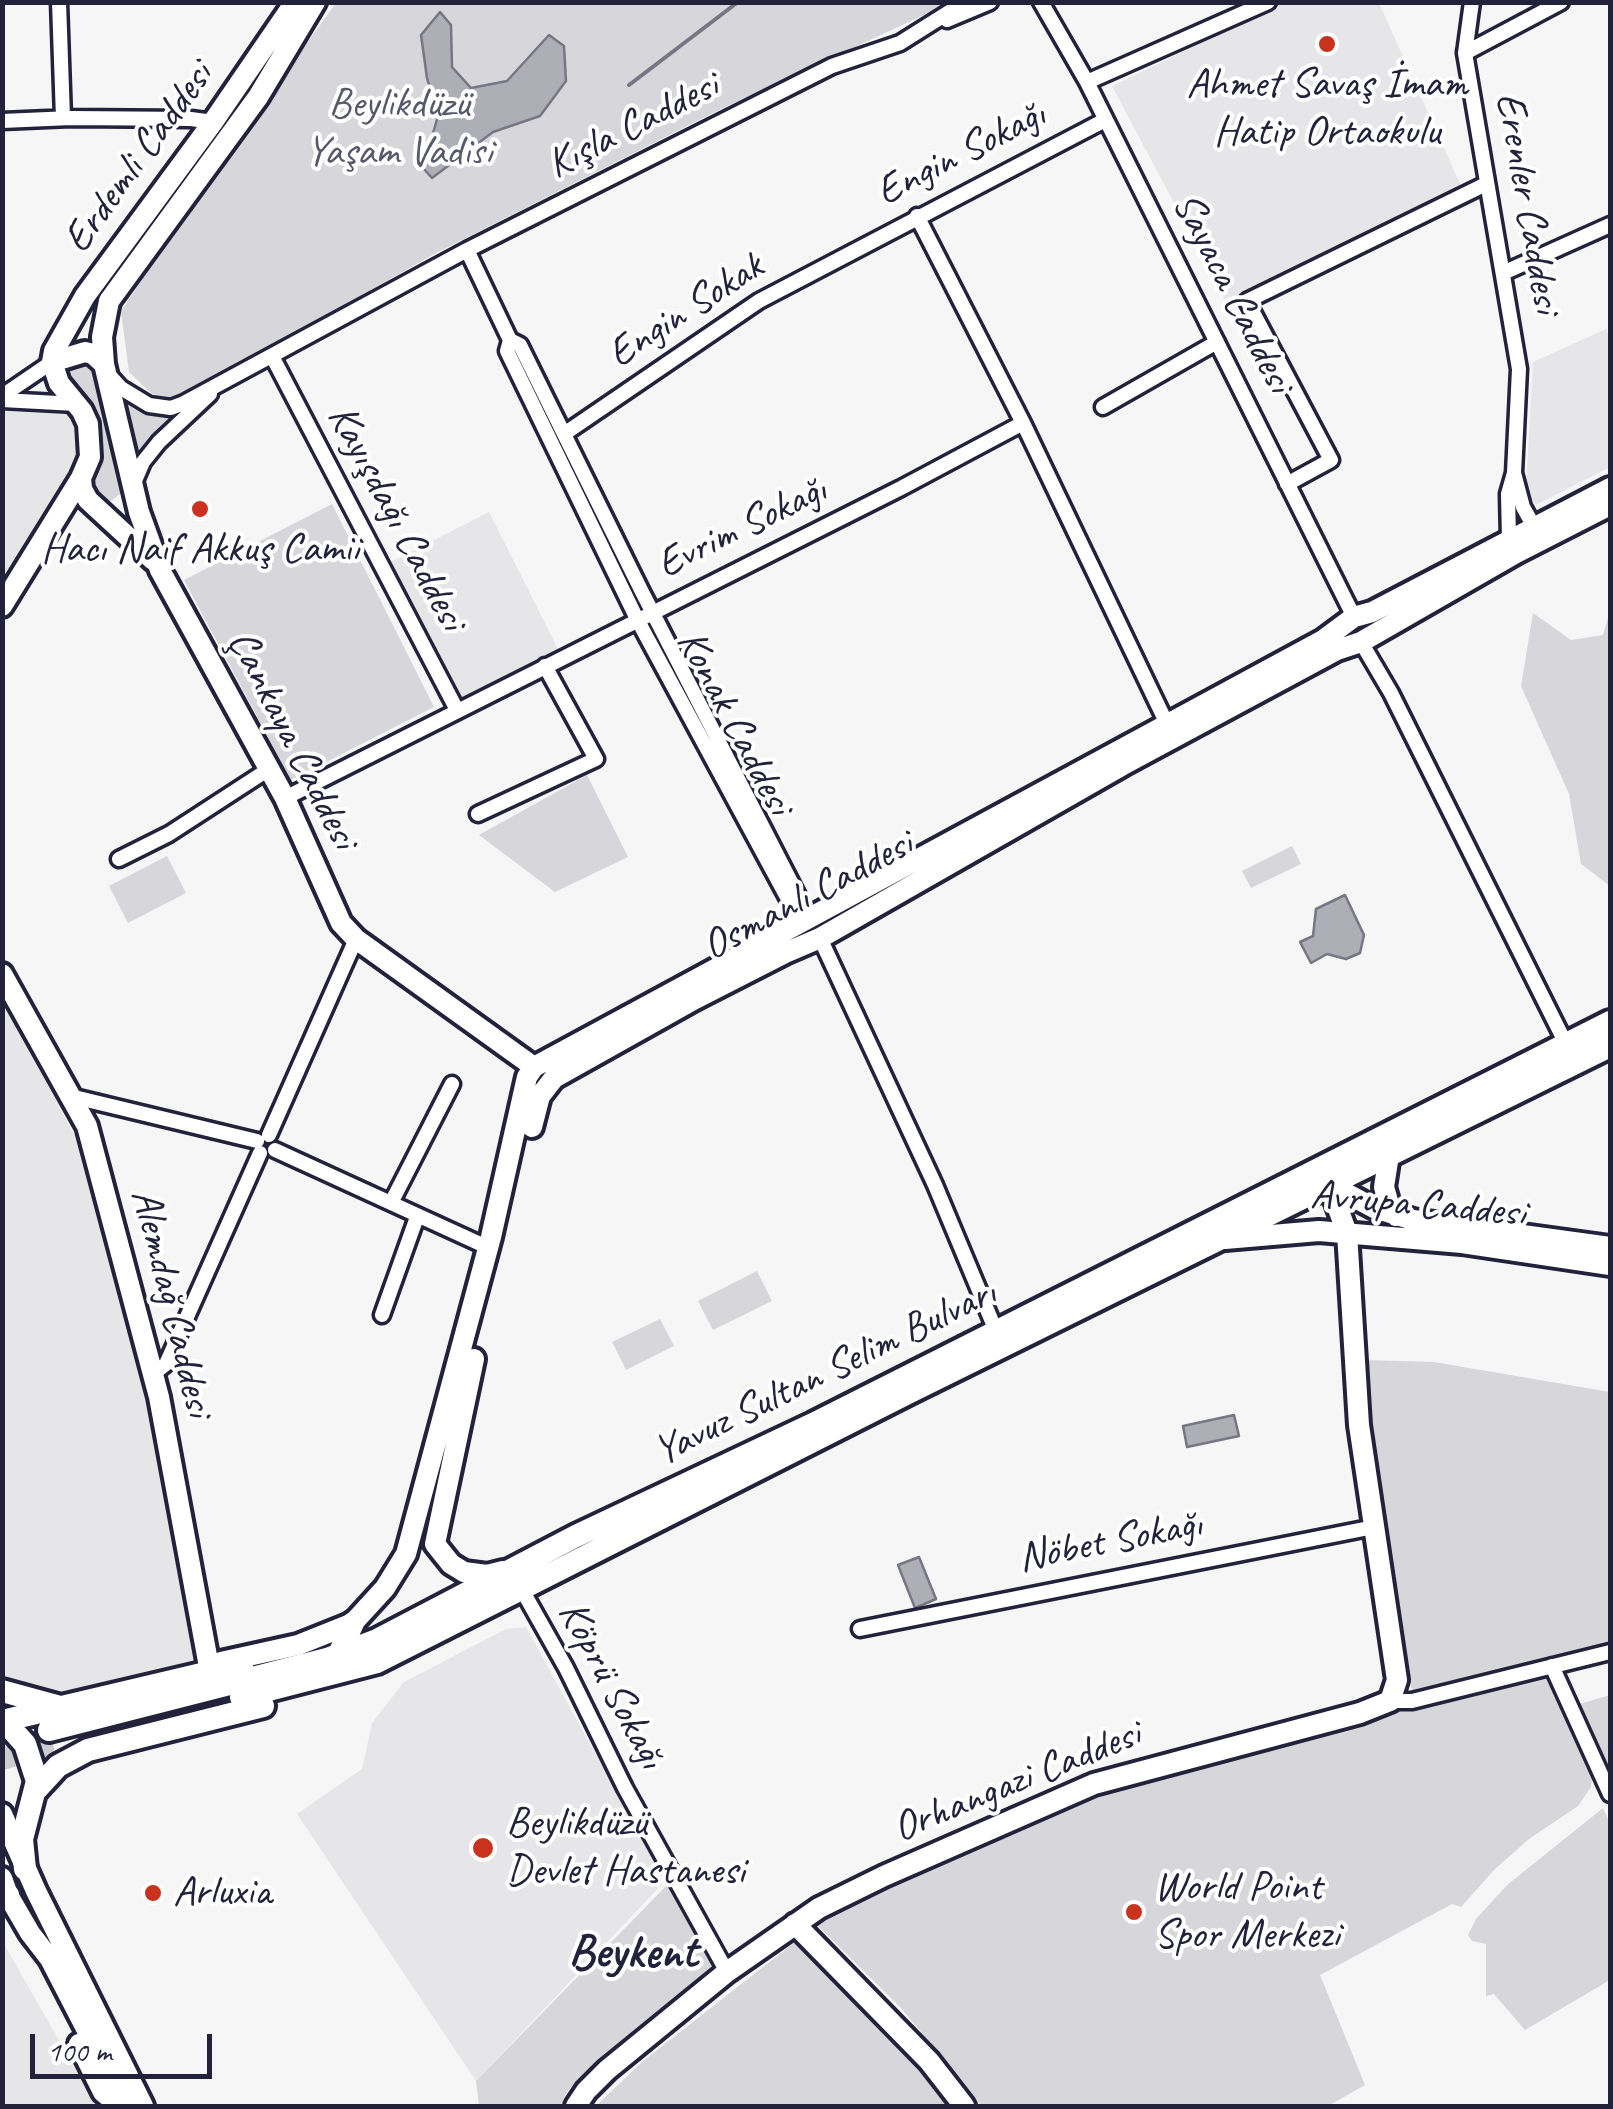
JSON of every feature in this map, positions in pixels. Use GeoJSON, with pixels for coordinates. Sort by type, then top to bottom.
{"type":"FeatureCollection","features":[{"type":"Feature","properties":{"kind":"main road","name":"Erdemli Caddesi"},"geometry":{"type":"LineString","coordinates":[[52,362],[54,351],[85,296],[214,122],[295,2]]}},
{"type":"Feature","properties":{"kind":"main road","name":"Erdemli Caddesi"},"geometry":{"type":"LineString","coordinates":[[104,364],[102,338],[109,301],[258,98],[315,2]]}},
{"type":"Feature","properties":{"kind":"main road"},"geometry":{"type":"LineString","coordinates":[[2,606],[90,458],[88,424],[58,383],[52,362],[84,352],[94,354],[104,364]]}},
{"type":"Feature","properties":{"kind":"main road","name":"Çankaya Caddesi"},"geometry":{"type":"LineString","coordinates":[[104,364],[133,486],[160,570],[285,798],[341,922],[356,939],[539,1076]]}},
{"type":"Feature","properties":{"kind":"main road"},"geometry":{"type":"LineString","coordinates":[[81,478],[82,489],[96,508],[142,547],[160,570]]}},
{"type":"Feature","properties":{"kind":"main road"},"geometry":{"type":"LineString","coordinates":[[96,508],[108,510],[133,486]]}},
{"type":"Feature","properties":{"kind":"main road","name":"Osmanlı Caddesi"},"geometry":{"type":"LineString","coordinates":[[539,1076],[820,938],[1123,764],[1337,650],[1362,641],[1610,488]]}},
{"type":"Feature","properties":{"kind":"main road","name":"Osmanlı Caddesi"},"geometry":{"type":"LineString","coordinates":[[1538,533],[1610,505]]}},
{"type":"Feature","properties":{"kind":"main road","name":"Osmanlı Caddesi"},"geometry":{"type":"LineString","coordinates":[[539,1076],[805,920],[1323,640],[1353,619],[1512,547]]}},
{"type":"Feature","properties":{"kind":"main road"},"geometry":{"type":"LineString","coordinates":[[1353,619],[1345,634],[1362,641]]}},
{"type":"Feature","properties":{"kind":"main road"},"geometry":{"type":"LineString","coordinates":[[805,920],[824,920],[820,938]]}},
{"type":"Feature","properties":{"kind":"main road","name":"Alemdağ Caddesi"},"geometry":{"type":"LineString","coordinates":[[2,974],[87,1126],[159,1397],[210,1672]]}},
{"type":"Feature","properties":{"kind":"main road","name":"Yavuz Sultan Selim Bulvarı"},"geometry":{"type":"LineString","coordinates":[[53,1737],[338,1656],[520,1577],[1218,1240],[1326,1177],[1389,1155],[1578,1050],[1610,1022]]}},
{"type":"Feature","properties":{"kind":"main road","name":"Yavuz Sultan Selim Bulvarı"},"geometry":{"type":"LineString","coordinates":[[53,1737],[367,1665],[520,1577],[996,1331],[1326,1177],[1578,1050],[1610,1046]]}},
{"type":"Feature","properties":{"kind":"main road"},"geometry":{"type":"LineString","coordinates":[[520,1577],[464,1572],[441,1554],[435,1544],[472,1362],[537,1104],[539,1076]]}},
{"type":"Feature","properties":{"kind":"main road"},"geometry":{"type":"LineString","coordinates":[[2,1691],[65,1707],[314,1652],[329,1651],[338,1656],[352,1624],[397,1572],[412,1537],[491,1236],[539,1076]]}},
{"type":"Feature","properties":{"kind":"main road"},"geometry":{"type":"LineString","coordinates":[[1389,1155],[1384,1187],[1396,1216]]}},
{"type":"Feature","properties":{"kind":"main road"},"geometry":{"type":"LineString","coordinates":[[1326,1177],[1346,1233],[1358,1426],[1396,1666],[1397,1680],[1390,1701]]}},
{"type":"Feature","properties":{"kind":"main road","name":"Avrupa Caddesi"},"geometry":{"type":"LineString","coordinates":[[1326,1177],[1361,1202],[1396,1216],[1610,1247]]}},
{"type":"Feature","properties":{"kind":"main road","name":"Avrupa Caddesi"},"geometry":{"type":"LineString","coordinates":[[1218,1240],[1290,1231],[1346,1233],[1462,1242],[1610,1265]]}},
{"type":"Feature","properties":{"kind":"main road"},"geometry":{"type":"LineString","coordinates":[[210,1672],[221,1662],[298,1645],[352,1624]]}},
{"type":"Feature","properties":{"kind":"main road","name":"Orhangazi Caddesi"},"geometry":{"type":"LineString","coordinates":[[576,2106],[607,2070],[727,1972],[794,1924],[884,1876],[1094,1784],[1360,1713],[1390,1701]]}},
{"type":"Feature","properties":{"kind":"main road"},"geometry":{"type":"LineString","coordinates":[[25,1869],[22,1839],[26,1811],[65,1707]]}},
{"type":"Feature","properties":{"kind":"main road"},"geometry":{"type":"LineString","coordinates":[[4,1722],[53,1737]]}},
{"type":"Feature","properties":{"kind":"main road"},"geometry":{"type":"LineString","coordinates":[[4,1722],[24,1744],[33,1762],[35,1791]]}},
{"type":"Feature","properties":{"kind":"main road"},"geometry":{"type":"LineString","coordinates":[[2,1814],[126,2093]]}},
{"type":"Feature","properties":{"kind":"main road"},"geometry":{"type":"LineString","coordinates":[[4,1888],[50,1959],[126,2093],[143,2106]]}},
{"type":"Feature","properties":{"kind":"main road"},"geometry":{"type":"LineString","coordinates":[[794,1924],[929,2060],[964,2106]]}},
{"type":"Feature","properties":{"kind":"street"},"geometry":{"type":"LineString","coordinates":[[59,2],[63,118]]}},
{"type":"Feature","properties":{"kind":"street"},"geometry":{"type":"LineString","coordinates":[[927,27],[965,2]]}},
{"type":"Feature","properties":{"kind":"street"},"geometry":{"type":"LineString","coordinates":[[927,27],[990,2]]}},
{"type":"Feature","properties":{"kind":"street","name":"Sayaca Caddesi"},"geometry":{"type":"LineString","coordinates":[[1042,2],[1087,82],[1353,619]]}},
{"type":"Feature","properties":{"kind":"street"},"geometry":{"type":"LineString","coordinates":[[1087,82],[1268,2]]}},
{"type":"Feature","properties":{"kind":"street"},"geometry":{"type":"LineString","coordinates":[[1465,52],[1472,2]]}},
{"type":"Feature","properties":{"kind":"street","name":"Erenler Caddesi"},"geometry":{"type":"LineString","coordinates":[[1512,547],[1508,494],[1514,472],[1519,369],[1465,52],[1560,2]]}},
{"type":"Feature","properties":{"kind":"street","name":"Kışla Caddesi"},"geometry":{"type":"LineString","coordinates":[[104,364],[121,388],[158,407],[171,408],[273,358],[467,250],[832,66],[900,43],[927,27]]}},
{"type":"Feature","properties":{"kind":"street"},"geometry":{"type":"LineString","coordinates":[[2,121],[63,118],[214,122]]}},
{"type":"Feature","properties":{"kind":"street","name":"Engin Sokağı"},"geometry":{"type":"LineString","coordinates":[[850,251],[1105,120]]}},
{"type":"Feature","properties":{"kind":"street"},"geometry":{"type":"LineString","coordinates":[[1287,484],[1332,460],[1246,301],[1486,184]]}},
{"type":"Feature","properties":{"kind":"street"},"geometry":{"type":"LineString","coordinates":[[917,216],[1167,724]]}},
{"type":"Feature","properties":{"kind":"street"},"geometry":{"type":"LineString","coordinates":[[1504,272],[1610,224]]}},
{"type":"Feature","properties":{"kind":"street","name":"Konak Caddesi"},"geometry":{"type":"LineString","coordinates":[[467,250],[510,340],[520,345],[805,920]]}},
{"type":"Feature","properties":{"kind":"street","name":"Engin Sokak"},"geometry":{"type":"LineString","coordinates":[[564,434],[760,300],[850,251]]}},
{"type":"Feature","properties":{"kind":"street","name":"Konak Caddesi"},"geometry":{"type":"LineString","coordinates":[[510,340],[507,351],[637,619],[805,920]]}},
{"type":"Feature","properties":{"kind":"street"},"geometry":{"type":"LineString","coordinates":[[1103,407],[1217,342]]}},
{"type":"Feature","properties":{"kind":"street","name":"Kayışdağı Caddesi"},"geometry":{"type":"LineString","coordinates":[[273,358],[457,710]]}},
{"type":"Feature","properties":{"kind":"street"},"geometry":{"type":"LineString","coordinates":[[2,398],[52,362]]}},
{"type":"Feature","properties":{"kind":"street"},"geometry":{"type":"LineString","coordinates":[[133,486],[143,462],[159,442],[217,386]]}},
{"type":"Feature","properties":{"kind":"street"},"geometry":{"type":"LineString","coordinates":[[2,398],[76,404]]}},
{"type":"Feature","properties":{"kind":"street","name":"Evrim Sokağı"},"geometry":{"type":"LineString","coordinates":[[285,798],[1022,423]]}},
{"type":"Feature","properties":{"kind":"street"},"geometry":{"type":"LineString","coordinates":[[1514,472],[1523,507],[1538,533]]}},
{"type":"Feature","properties":{"kind":"street"},"geometry":{"type":"LineString","coordinates":[[1362,641],[1578,1050]]}},
{"type":"Feature","properties":{"kind":"street"},"geometry":{"type":"LineString","coordinates":[[478,814],[596,758],[545,666]]}},
{"type":"Feature","properties":{"kind":"street"},"geometry":{"type":"LineString","coordinates":[[119,859],[155,842],[269,769]]}},
{"type":"Feature","properties":{"kind":"street"},"geometry":{"type":"LineString","coordinates":[[820,938],[935,1185],[996,1331]]}},
{"type":"Feature","properties":{"kind":"street"},"geometry":{"type":"LineString","coordinates":[[153,1374],[166,1364],[356,939]]}},
{"type":"Feature","properties":{"kind":"street"},"geometry":{"type":"LineString","coordinates":[[390,1203],[452,1084]]}},
{"type":"Feature","properties":{"kind":"street"},"geometry":{"type":"LineString","coordinates":[[70,1096],[265,1145],[418,1218],[487,1246]]}},
{"type":"Feature","properties":{"kind":"street"},"geometry":{"type":"LineString","coordinates":[[382,1315],[418,1218]]}},
{"type":"Feature","properties":{"kind":"street","name":"Nöbet Sokağı"},"geometry":{"type":"LineString","coordinates":[[860,1630],[1374,1527]]}},
{"type":"Feature","properties":{"kind":"street","name":"Köprü Sokağı"},"geometry":{"type":"LineString","coordinates":[[520,1577],[642,1820],[727,1972]]}},
{"type":"Feature","properties":{"kind":"street","name":"Orhangazi Caddesi"},"geometry":{"type":"LineString","coordinates":[[1390,1701],[1412,1701],[1610,1652]]}},
{"type":"Feature","properties":{"kind":"street"},"geometry":{"type":"LineString","coordinates":[[1552,1666],[1610,1794]]}},
{"type":"Feature","properties":{"kind":"shaded area"},"geometry":{"type":"Polygon","coordinates":[[[1284,3],[1379,3],[1461,186],[1226,301],[1112,86],[1284,3]]]}},
{"type":"Feature","properties":{"kind":"shaded area"},"geometry":{"type":"Polygon","coordinates":[[[440,12],[451,25],[452,67],[471,88],[507,81],[549,35],[564,46],[566,81],[540,116],[493,132],[432,178],[423,168],[438,116],[421,35],[440,12]]]}},
{"type":"Feature","properties":{"kind":"shaded area"},"geometry":{"type":"Polygon","coordinates":[[[1606,329],[1610,339],[1610,467],[1536,505],[1527,496],[1526,487],[1533,362],[1606,329]]]}},
{"type":"Feature","properties":{"kind":"shaded area"},"geometry":{"type":"Polygon","coordinates":[[[3,408],[60,409],[73,416],[79,438],[73,473],[3,592],[3,408]]]}},
{"type":"Feature","properties":{"kind":"shaded area"},"geometry":{"type":"Polygon","coordinates":[[[489,512],[559,651],[462,697],[451,687],[389,563],[489,512]]]}},
{"type":"Feature","properties":{"kind":"shaded area"},"geometry":{"type":"Polygon","coordinates":[[[1345,895],[1364,935],[1360,953],[1346,959],[1327,954],[1311,963],[1300,942],[1313,936],[1316,909],[1345,895]]]}},
{"type":"Feature","properties":{"kind":"shaded area"},"geometry":{"type":"Polygon","coordinates":[[[2,1000],[83,1151],[145,1374],[198,1664],[66,1697],[3,1677],[2,1000]]]}},
{"type":"Feature","properties":{"kind":"shaded area"},"geometry":{"type":"Polygon","coordinates":[[[1234,1415],[1239,1436],[1187,1447],[1183,1426],[1234,1415]]]}},
{"type":"Feature","properties":{"kind":"shaded area"},"geometry":{"type":"Polygon","coordinates":[[[919,1557],[936,1599],[915,1608],[898,1565],[919,1557]]]}},
{"type":"Feature","properties":{"kind":"shaded area","name":"Beylikdüzü Devlet Hastanesi"},"geometry":{"type":"Polygon","coordinates":[[[526,1627],[665,1881],[476,2081],[297,1814],[362,1769],[372,1723],[404,1682],[506,1629],[526,1627]]]}},
{"type":"Feature","properties":{"kind":"shaded area"},"geometry":{"type":"Polygon","coordinates":[[[3,1942],[96,2106],[3,2106],[3,1942]]]}},
{"type":"Feature","properties":{"kind":"green space","name":"Beylikdüzü Yaşam Vadisi"},"geometry":{"type":"Polygon","coordinates":[[[336,3],[950,3],[721,109],[436,253],[195,389],[173,398],[152,394],[129,372],[121,312],[187,208],[336,3]]]}},
{"type":"Feature","properties":{"kind":"green space"},"geometry":{"type":"Polygon","coordinates":[[[81,363],[95,368],[123,486],[111,501],[100,499],[92,488],[92,477],[101,458],[100,435],[67,381],[70,369],[81,363]]]}},
{"type":"Feature","properties":{"kind":"green space"},"geometry":{"type":"Polygon","coordinates":[[[121,393],[151,413],[176,411],[152,435],[138,461],[121,393]]]}},
{"type":"Feature","properties":{"kind":"green space"},"geometry":{"type":"Polygon","coordinates":[[[332,504],[434,707],[291,780],[184,580],[332,504]]]}},
{"type":"Feature","properties":{"kind":"green space"},"geometry":{"type":"Polygon","coordinates":[[[1610,611],[1610,886],[1581,864],[1569,794],[1521,686],[1533,613],[1571,640],[1603,635],[1610,611]]]}},
{"type":"Feature","properties":{"kind":"green space"},"geometry":{"type":"Polygon","coordinates":[[[587,775],[628,857],[555,892],[479,835],[587,775]]]}},
{"type":"Feature","properties":{"kind":"green space"},"geometry":{"type":"Polygon","coordinates":[[[1292,846],[1301,864],[1251,888],[1242,871],[1292,846]]]}},
{"type":"Feature","properties":{"kind":"green space"},"geometry":{"type":"Polygon","coordinates":[[[167,856],[186,893],[128,923],[109,886],[167,856]]]}},
{"type":"Feature","properties":{"kind":"green space"},"geometry":{"type":"Polygon","coordinates":[[[757,1271],[772,1301],[713,1330],[698,1301],[757,1271]]]}},
{"type":"Feature","properties":{"kind":"green space"},"geometry":{"type":"Polygon","coordinates":[[[660,1319],[674,1346],[626,1370],[612,1342],[660,1319]]]}},
{"type":"Feature","properties":{"kind":"green space"},"geometry":{"type":"Polygon","coordinates":[[[1364,1360],[1434,1362],[1610,1392],[1610,1643],[1412,1690],[1405,1663],[1364,1360]]]}},
{"type":"Feature","properties":{"kind":"green space","name":"World Point Spor Merkezi"},"geometry":{"type":"Polygon","coordinates":[[[1538,1675],[1550,1678],[1593,1767],[1591,1787],[1578,1806],[1529,1839],[1461,1907],[1452,1904],[1320,1975],[1365,2085],[1328,2106],[982,2106],[901,2008],[813,1921],[1113,1788],[1538,1675]]]}},
{"type":"Feature","properties":{"kind":"green space"},"geometry":{"type":"Polygon","coordinates":[[[1610,1695],[1610,1774],[1576,1705],[1610,1695]]]}},
{"type":"Feature","properties":{"kind":"green space"},"geometry":{"type":"Polygon","coordinates":[[[1603,1808],[1610,1824],[1610,1980],[1525,2030],[1494,1994],[1486,1996],[1486,1944],[1472,1941],[1468,1935],[1476,1919],[1507,1885],[1603,1808]]]}},
{"type":"Feature","properties":{"kind":"green space"},"geometry":{"type":"Polygon","coordinates":[[[668,1884],[713,1965],[567,2091],[560,2106],[479,2106],[476,2081],[668,1884]]]}},
{"type":"Feature","properties":{"kind":"green space"},"geometry":{"type":"Polygon","coordinates":[[[795,1942],[916,2066],[949,2106],[596,2106],[643,2061],[795,1942]]]}},
{"type":"Feature","properties":{"kind":"waterway"},"geometry":{"type":"LineString","coordinates":[[629,85],[738,2]]}},
{"type":"Feature","properties":{"kind":"tunnel"},"geometry":{"type":"LineString","coordinates":[[2,1759],[53,1745]]}},
{"type":"Feature","properties":{"kind":"place","name":"Ahmet Savaş İmam Hatip Ortaokulu"},"geometry":{"type":"Point","coordinates":[1327,44]}},
{"type":"Feature","properties":{"kind":"place","name":"Hacı Naif Akkuş Camii"},"geometry":{"type":"Point","coordinates":[200,509]}},
{"type":"Feature","properties":{"kind":"place","name":"Beylikdüzü Devlet Hastanesi"},"geometry":{"type":"Point","coordinates":[483,1848]}},
{"type":"Feature","properties":{"kind":"place","name":"Arluxia"},"geometry":{"type":"Point","coordinates":[153,1893]}},
{"type":"Feature","properties":{"kind":"place","name":"World Point Spor Merkezi"},"geometry":{"type":"Point","coordinates":[1134,1912]}},
{"type":"Feature","properties":{"kind":"district","name":"Beykent"},"geometry":{"type":"Point","coordinates":[633,1954]}}]}
